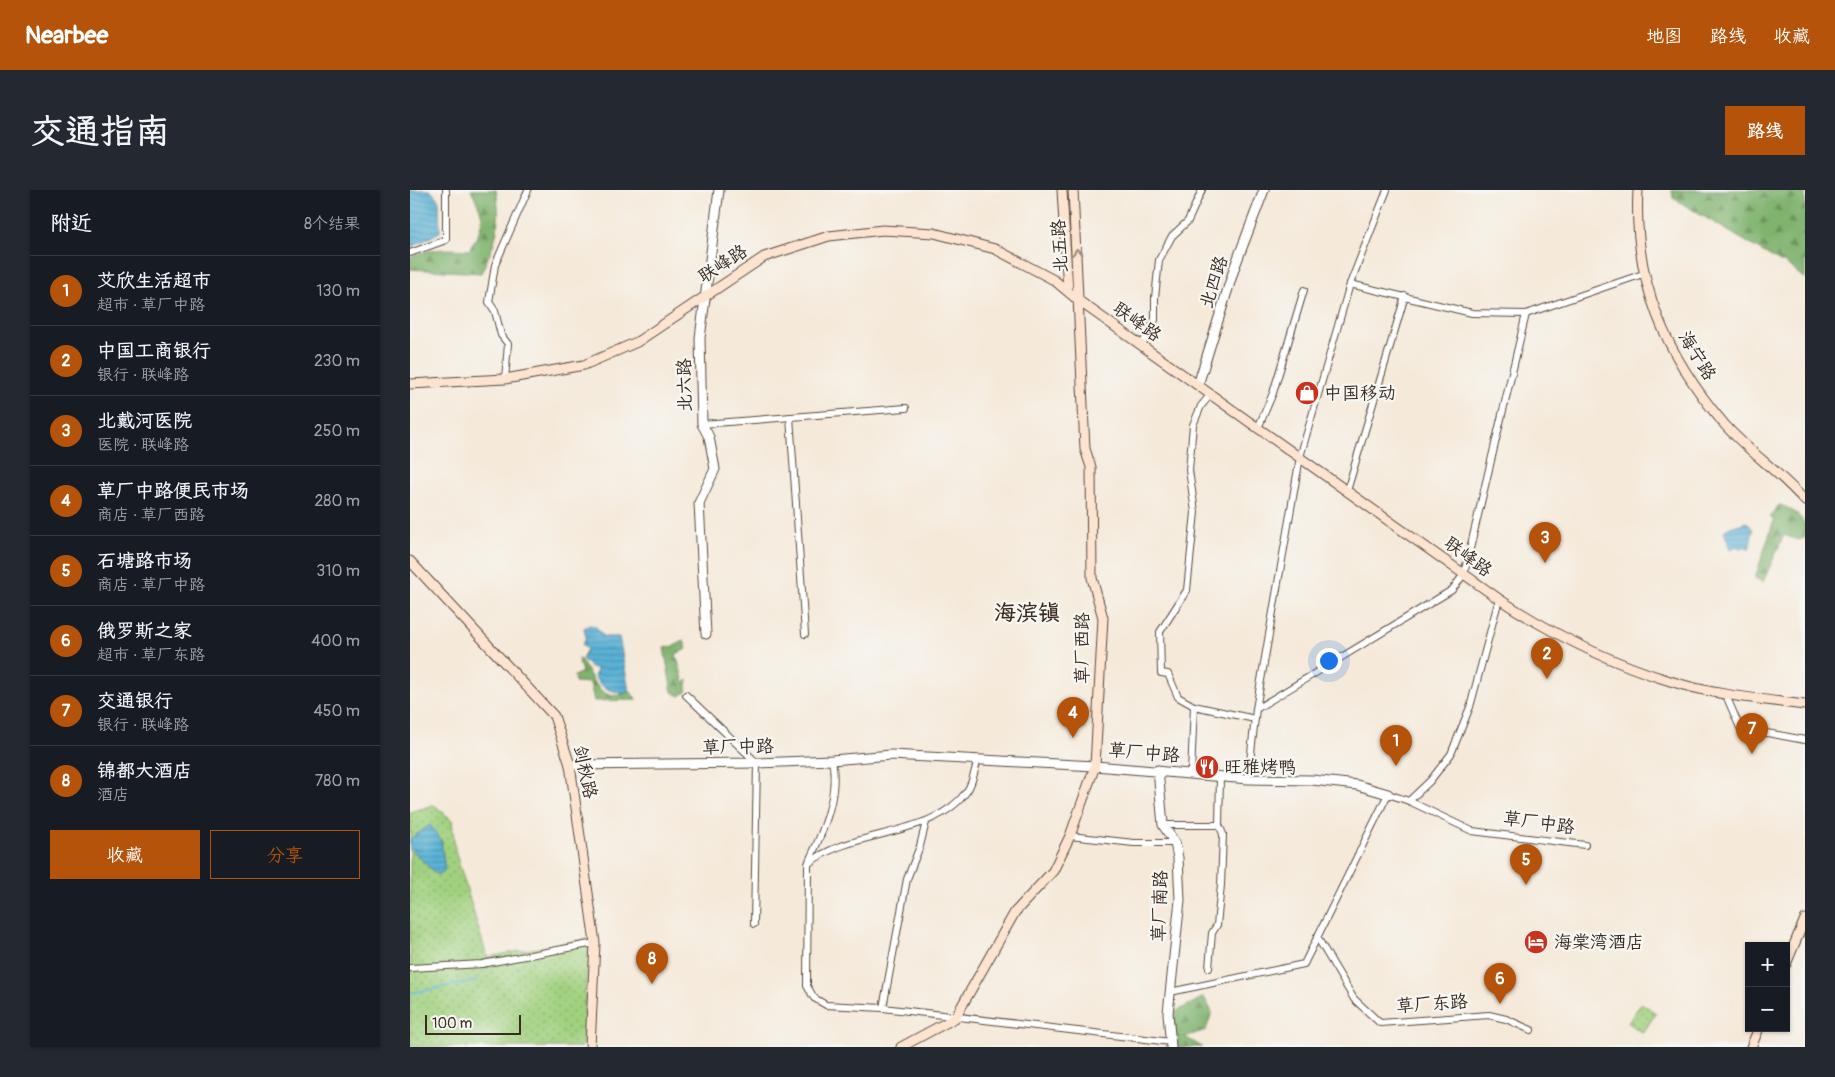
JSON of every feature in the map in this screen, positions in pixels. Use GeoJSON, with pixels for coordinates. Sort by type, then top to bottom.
{"type":"FeatureCollection","features":[{"type":"Feature","properties":{"kind":"main road","name":"北五路"},"geometry":{"type":"LineString","coordinates":[[1062,190],[1068,291]]}},
{"type":"Feature","properties":{"kind":"main road","name":"北五路"},"geometry":{"type":"LineString","coordinates":[[1073,190],[1079,301]]}},
{"type":"Feature","properties":{"kind":"main road","name":"海宁路"},"geometry":{"type":"LineString","coordinates":[[1638,190],[1636,220],[1643,274],[1654,309],[1670,348],[1692,384],[1725,425],[1805,500]]}},
{"type":"Feature","properties":{"kind":"main road","name":"联峰路"},"geometry":{"type":"LineString","coordinates":[[410,384],[505,380],[584,365],[637,342],[764,257],[829,236],[883,230],[934,233],[995,248],[1054,280],[1079,301],[1499,599],[1544,628],[1606,658],[1671,682],[1725,693],[1805,705]]}},
{"type":"Feature","properties":{"kind":"main road","name":"草厂西路"},"geometry":{"type":"LineString","coordinates":[[955,1018],[1015,912],[1053,871],[1070,836],[1095,766],[1102,618],[1092,578],[1091,467],[1085,449],[1079,301]]}},
{"type":"Feature","properties":{"kind":"main road","name":"剑秋路"},"geometry":{"type":"LineString","coordinates":[[410,561],[554,716],[570,765],[595,943],[590,1047]]}},
{"type":"Feature","properties":{"kind":"main road"},"geometry":{"type":"LineString","coordinates":[[1790,955],[1805,919]]}},
{"type":"Feature","properties":{"kind":"main road"},"geometry":{"type":"LineString","coordinates":[[901,1047],[955,1018]]}},
{"type":"Feature","properties":{"kind":"main road"},"geometry":{"type":"LineString","coordinates":[[1751,1047],[1757,1032]]}},
{"type":"Feature","properties":{"kind":"street"},"geometry":{"type":"LineString","coordinates":[[410,254],[446,240],[446,190]]}},
{"type":"Feature","properties":{"kind":"street"},"geometry":{"type":"LineString","coordinates":[[505,380],[508,344],[501,335],[495,311],[489,302],[495,265],[528,190]]}},
{"type":"Feature","properties":{"kind":"street","name":"北六路"},"geometry":{"type":"LineString","coordinates":[[706,634],[699,503],[715,469],[709,437],[702,424],[700,338],[719,190]]}},
{"type":"Feature","properties":{"kind":"street"},"geometry":{"type":"LineString","coordinates":[[1142,345],[1155,320],[1159,260],[1172,236],[1188,221],[1202,190]]}},
{"type":"Feature","properties":{"kind":"street","name":"北四路"},"geometry":{"type":"LineString","coordinates":[[1198,385],[1235,266],[1264,190]]}},
{"type":"Feature","properties":{"kind":"street"},"geometry":{"type":"LineString","coordinates":[[1248,780],[1256,709],[1300,457],[1350,284],[1386,190]]}},
{"type":"Feature","properties":{"kind":"street"},"geometry":{"type":"LineString","coordinates":[[1350,284],[1472,313],[1526,314],[1643,274]]}},
{"type":"Feature","properties":{"kind":"street"},"geometry":{"type":"LineString","coordinates":[[1258,428],[1273,393],[1304,290]]}},
{"type":"Feature","properties":{"kind":"street"},"geometry":{"type":"LineString","coordinates":[[1347,490],[1405,296]]}},
{"type":"Feature","properties":{"kind":"street"},"geometry":{"type":"LineString","coordinates":[[1256,709],[1452,590],[1464,574],[1526,314]]}},
{"type":"Feature","properties":{"kind":"street"},"geometry":{"type":"LineString","coordinates":[[1211,394],[1200,406],[1193,425],[1189,470],[1195,512],[1187,590],[1160,632],[1161,673],[1168,674],[1178,697],[1194,706],[1255,719]]}},
{"type":"Feature","properties":{"kind":"street"},"geometry":{"type":"LineString","coordinates":[[702,424],[906,408]]}},
{"type":"Feature","properties":{"kind":"street"},"geometry":{"type":"LineString","coordinates":[[790,417],[805,634]]}},
{"type":"Feature","properties":{"kind":"street"},"geometry":{"type":"LineString","coordinates":[[1409,801],[1430,781],[1451,754],[1470,707],[1499,599]]}},
{"type":"Feature","properties":{"kind":"street"},"geometry":{"type":"LineString","coordinates":[[1725,693],[1740,728],[1805,740]]}},
{"type":"Feature","properties":{"kind":"street"},"geometry":{"type":"LineString","coordinates":[[686,695],[757,763],[754,924]]}},
{"type":"Feature","properties":{"kind":"street"},"geometry":{"type":"LineString","coordinates":[[1191,773],[1194,706]]}},
{"type":"Feature","properties":{"kind":"street","name":"草厂中路"},"geometry":{"type":"LineString","coordinates":[[570,765],[757,763],[891,755],[978,758],[1158,770],[1248,780],[1312,780],[1357,785],[1388,794],[1409,801],[1472,830],[1584,846]]}},
{"type":"Feature","properties":{"kind":"street"},"geometry":{"type":"LineString","coordinates":[[808,864],[820,854],[877,834],[926,822],[949,807],[967,791],[978,758]]}},
{"type":"Feature","properties":{"kind":"street"},"geometry":{"type":"LineString","coordinates":[[832,760],[835,777],[828,812],[808,864],[807,986],[814,998],[826,1005],[883,1008],[1171,1044]]}},
{"type":"Feature","properties":{"kind":"street","name":"草厂南路"},"geometry":{"type":"LineString","coordinates":[[1158,770],[1163,825],[1175,843],[1178,858],[1180,900],[1168,1013],[1171,1044]]}},
{"type":"Feature","properties":{"kind":"street"},"geometry":{"type":"LineString","coordinates":[[1209,968],[1212,932],[1217,925],[1221,885],[1223,834],[1219,825],[1220,776]]}},
{"type":"Feature","properties":{"kind":"street"},"geometry":{"type":"LineString","coordinates":[[1170,992],[1304,964],[1388,794]]}},
{"type":"Feature","properties":{"kind":"street"},"geometry":{"type":"LineString","coordinates":[[883,1008],[907,879],[920,846],[926,822]]}},
{"type":"Feature","properties":{"kind":"street"},"geometry":{"type":"LineString","coordinates":[[1163,825],[1219,825]]}},
{"type":"Feature","properties":{"kind":"street"},"geometry":{"type":"LineString","coordinates":[[1070,836],[1134,843],[1175,843]]}},
{"type":"Feature","properties":{"kind":"street","name":"草厂东路"},"geometry":{"type":"LineString","coordinates":[[1317,937],[1354,998],[1380,1023],[1489,1016],[1506,1019],[1530,1030]]}},
{"type":"Feature","properties":{"kind":"street"},"geometry":{"type":"LineString","coordinates":[[410,968],[482,964],[595,943]]}},
{"type":"Feature","properties":{"kind":"green space"},"geometry":{"type":"Polygon","coordinates":[[[471,190],[496,190],[498,203],[498,224],[494,242],[481,273],[410,269],[410,258],[417,254],[439,250],[469,250],[482,220],[479,207],[471,190]]]}},
{"type":"Feature","properties":{"kind":"green space"},"geometry":{"type":"Polygon","coordinates":[[[1672,190],[1805,190],[1805,279],[1784,262],[1780,262],[1673,198],[1672,190]]]}},
{"type":"Feature","properties":{"kind":"green space"},"geometry":{"type":"Polygon","coordinates":[[[1779,505],[1790,509],[1801,518],[1805,525],[1805,538],[1798,540],[1784,535],[1763,582],[1755,578],[1774,520],[1770,517],[1779,505]]]}},
{"type":"Feature","properties":{"kind":"green space"},"geometry":{"type":"Polygon","coordinates":[[[684,641],[687,649],[676,654],[684,683],[688,680],[686,692],[680,696],[672,692],[664,648],[684,641]]]}},
{"type":"Feature","properties":{"kind":"green space"},"geometry":{"type":"Polygon","coordinates":[[[578,659],[580,659],[599,689],[612,695],[620,695],[630,691],[637,700],[594,701],[590,683],[575,682],[574,676],[582,672],[578,659]]]}},
{"type":"Feature","properties":{"kind":"green space"},"geometry":{"type":"Polygon","coordinates":[[[434,805],[452,820],[455,850],[487,957],[587,939],[588,955],[582,1047],[410,1047],[410,812],[434,805]]]}},
{"type":"Feature","properties":{"kind":"green space"},"geometry":{"type":"Polygon","coordinates":[[[1204,997],[1212,1012],[1206,1030],[1185,1037],[1202,1047],[1175,1047],[1173,1022],[1175,1012],[1204,997]]]}},
{"type":"Feature","properties":{"kind":"green space"},"geometry":{"type":"Polygon","coordinates":[[[1641,1003],[1656,1013],[1643,1033],[1628,1023],[1641,1003]]]}},
{"type":"Feature","properties":{"kind":"water"},"geometry":{"type":"Polygon","coordinates":[[[410,190],[430,190],[439,200],[440,232],[410,248],[410,190]]]}},
{"type":"Feature","properties":{"kind":"water"},"geometry":{"type":"Polygon","coordinates":[[[1747,522],[1753,530],[1749,550],[1745,546],[1740,549],[1737,546],[1730,550],[1724,531],[1730,527],[1747,522]]]}},
{"type":"Feature","properties":{"kind":"water"},"geometry":{"type":"Polygon","coordinates":[[[590,625],[596,627],[604,637],[619,637],[629,691],[624,694],[607,689],[600,684],[594,676],[597,671],[595,668],[590,667],[582,659],[587,649],[582,645],[586,638],[584,628],[590,625]]]}},
{"type":"Feature","properties":{"kind":"water"},"geometry":{"type":"Polygon","coordinates":[[[430,825],[441,840],[445,870],[437,875],[410,848],[410,839],[430,825]]]}},
{"type":"Feature","properties":{"kind":"waterway"},"geometry":{"type":"LineString","coordinates":[[410,993],[476,981]]}},
{"type":"Feature","properties":{"kind":"place","name":"中国移动"},"geometry":{"type":"Point","coordinates":[1307,393]}},
{"type":"Feature","properties":{"kind":"place","name":"北戴河医院"},"geometry":{"type":"Point","coordinates":[1545,563]}},
{"type":"Feature","properties":{"kind":"place","name":"中国工商银行"},"geometry":{"type":"Point","coordinates":[1547,679]}},
{"type":"Feature","properties":{"kind":"place","name":"草厂中路便民市场"},"geometry":{"type":"Point","coordinates":[1073,738]}},
{"type":"Feature","properties":{"kind":"place","name":"交通银行"},"geometry":{"type":"Point","coordinates":[1752,754]}},
{"type":"Feature","properties":{"kind":"place","name":"艾欣生活超市"},"geometry":{"type":"Point","coordinates":[1396,766]}},
{"type":"Feature","properties":{"kind":"place","name":"旺雅烤鸭"},"geometry":{"type":"Point","coordinates":[1207,767]}},
{"type":"Feature","properties":{"kind":"place","name":"石塘路市场"},"geometry":{"type":"Point","coordinates":[1526,885]}},
{"type":"Feature","properties":{"kind":"place","name":"海棠湾酒店"},"geometry":{"type":"Point","coordinates":[1536,942]}},
{"type":"Feature","properties":{"kind":"place","name":"锦都大酒店"},"geometry":{"type":"Point","coordinates":[652,984]}},
{"type":"Feature","properties":{"kind":"place","name":"俄罗斯之家"},"geometry":{"type":"Point","coordinates":[1500,1004]}},
{"type":"Feature","properties":{"kind":"district","name":"海滨镇"},"geometry":{"type":"Point","coordinates":[1027,613]}}]}
